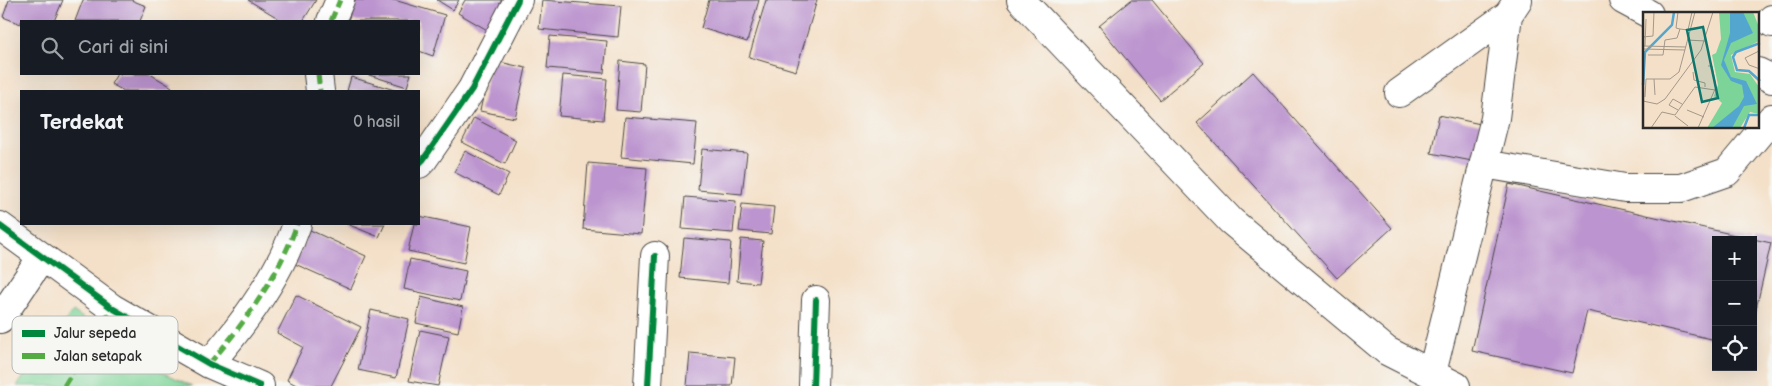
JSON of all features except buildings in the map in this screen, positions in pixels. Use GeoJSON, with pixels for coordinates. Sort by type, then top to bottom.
{"type":"FeatureCollection","features":[{"type":"Feature","properties":{"kind":"street"},"geometry":{"type":"LineString","coordinates":[[331,20],[340,0]]}},
{"type":"Feature","properties":{"kind":"street"},"geometry":{"type":"LineString","coordinates":[[420,163],[472,89],[518,0]]}},
{"type":"Feature","properties":{"kind":"street"},"geometry":{"type":"LineString","coordinates":[[1021,0],[1231,221],[1387,350],[1456,386]]}},
{"type":"Feature","properties":{"kind":"street"},"geometry":{"type":"LineString","coordinates":[[1623,0],[1645,12]]}},
{"type":"Feature","properties":{"kind":"street"},"geometry":{"type":"LineString","coordinates":[[1432,373],[1495,118],[1513,7]]}},
{"type":"Feature","properties":{"kind":"street"},"geometry":{"type":"LineString","coordinates":[[1399,93],[1513,7]]}},
{"type":"Feature","properties":{"kind":"street"},"geometry":{"type":"LineString","coordinates":[[1760,73],[1772,79]]}},
{"type":"Feature","properties":{"kind":"street"},"geometry":{"type":"LineString","coordinates":[[318,75],[320,90]]}},
{"type":"Feature","properties":{"kind":"street"},"geometry":{"type":"LineString","coordinates":[[1484,164],[1625,188],[1681,188],[1727,172],[1772,118]]}},
{"type":"Feature","properties":{"kind":"street"},"geometry":{"type":"LineString","coordinates":[[209,364],[236,334],[267,284],[296,225]]}},
{"type":"Feature","properties":{"kind":"street"},"geometry":{"type":"LineString","coordinates":[[0,226],[112,308],[126,316]]}},
{"type":"Feature","properties":{"kind":"street"},"geometry":{"type":"LineString","coordinates":[[648,386],[655,256]]}},
{"type":"Feature","properties":{"kind":"street"},"geometry":{"type":"LineString","coordinates":[[0,320],[42,257]]}},
{"type":"Feature","properties":{"kind":"street"},"geometry":{"type":"LineString","coordinates":[[813,386],[816,300]]}},
{"type":"Feature","properties":{"kind":"street"},"geometry":{"type":"LineString","coordinates":[[178,346],[209,364],[260,386]]}},
{"type":"Feature","properties":{"kind":"green space"},"geometry":{"type":"Polygon","coordinates":[[[73,311],[80,316],[69,316],[73,311]]]}},
{"type":"Feature","properties":{"kind":"green space"},"geometry":{"type":"Polygon","coordinates":[[[26,374],[167,374],[192,386],[17,386],[26,374]]]}},
{"type":"Feature","properties":{"kind":"marked path"},"geometry":{"type":"LineString","coordinates":[[331,20],[340,0]]}},
{"type":"Feature","properties":{"kind":"marked path"},"geometry":{"type":"LineString","coordinates":[[318,75],[320,90]]}},
{"type":"Feature","properties":{"kind":"marked path"},"geometry":{"type":"LineString","coordinates":[[209,364],[260,298],[281,261],[297,225]]}},
{"type":"Feature","properties":{"kind":"marked path"},"geometry":{"type":"LineString","coordinates":[[107,316],[112,308]]}},
{"type":"Feature","properties":{"kind":"marked path"},"geometry":{"type":"LineString","coordinates":[[64,386],[71,374]]}},
{"type":"Feature","properties":{"kind":"cycle path"},"geometry":{"type":"LineString","coordinates":[[420,163],[472,89],[518,0]]}},
{"type":"Feature","properties":{"kind":"cycle path"},"geometry":{"type":"LineString","coordinates":[[0,226],[112,308],[126,316]]}},
{"type":"Feature","properties":{"kind":"cycle path"},"geometry":{"type":"LineString","coordinates":[[648,386],[655,256]]}},
{"type":"Feature","properties":{"kind":"cycle path"},"geometry":{"type":"LineString","coordinates":[[813,386],[816,300]]}},
{"type":"Feature","properties":{"kind":"cycle path"},"geometry":{"type":"LineString","coordinates":[[178,346],[209,364],[260,386]]}}]}
